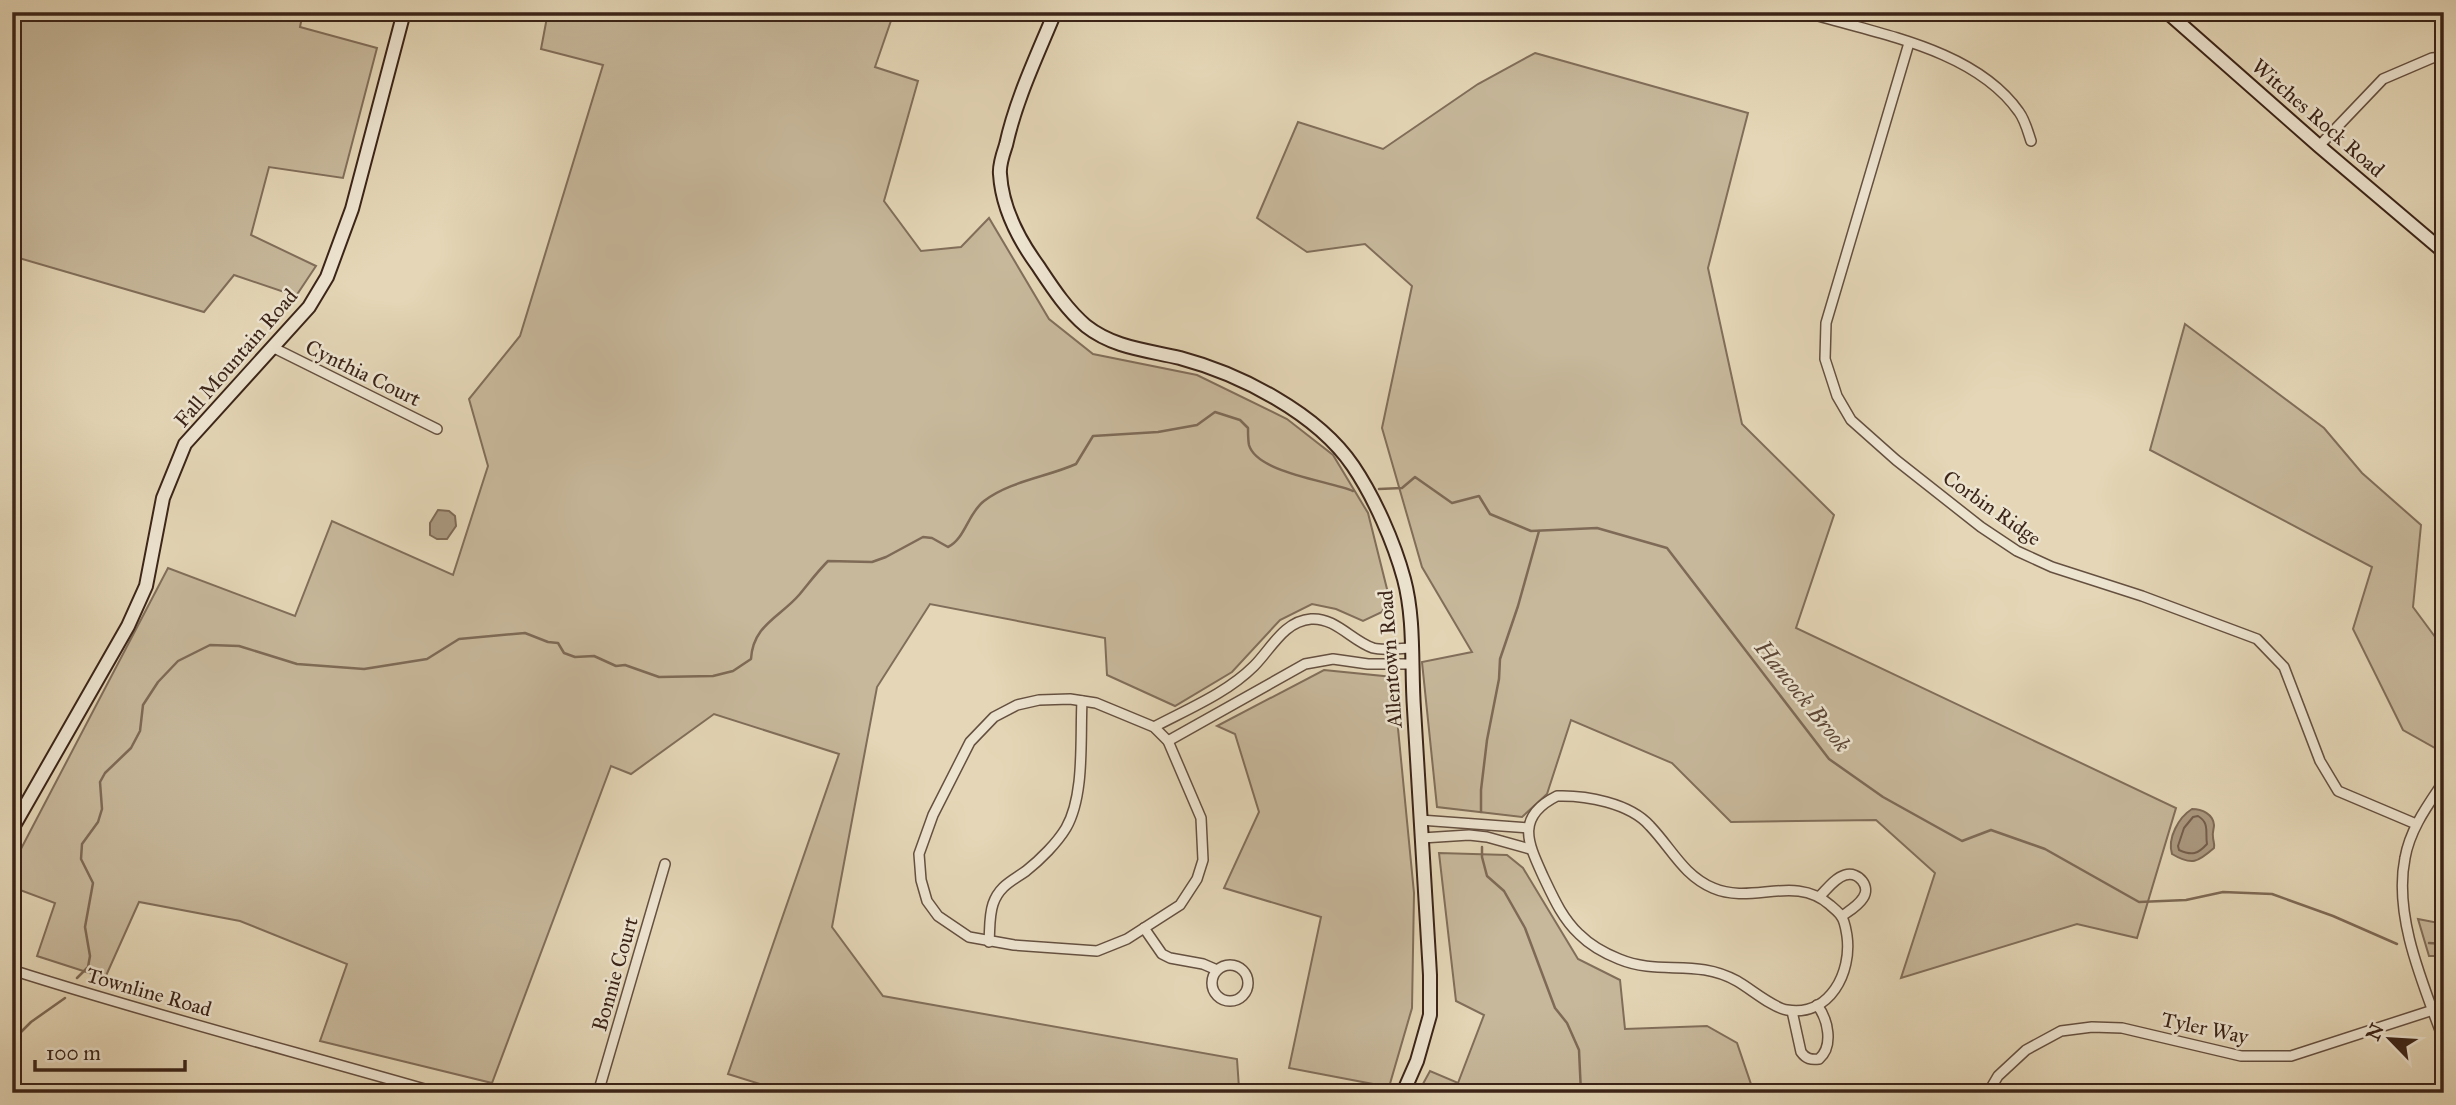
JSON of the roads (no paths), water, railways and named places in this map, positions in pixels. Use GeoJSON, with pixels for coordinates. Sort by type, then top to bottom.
{"type":"FeatureCollection","features":[{"type":"Feature","properties":{"kind":"street","name":"Fall Mountain Road"},"geometry":{"type":"LineString","coordinates":[[12,829],[115,652],[146,586],[163,498],[185,444],[309,307],[333,265],[352,209],[404,12]]}},
{"type":"Feature","properties":{"kind":"street","name":"Allentown Road"},"geometry":{"type":"LineString","coordinates":[[1055,12],[1025,86],[999,171],[1005,204],[1029,253],[1062,302],[1086,326],[1120,344],[1195,362],[1226,374],[1292,409],[1325,434],[1353,466],[1369,493],[1393,548],[1406,589],[1411,648],[1430,1016],[1417,1061],[1403,1093]]}},
{"type":"Feature","properties":{"kind":"street"},"geometry":{"type":"LineString","coordinates":[[1805,12],[1909,43],[1971,67],[1997,85],[2021,114],[2031,141]]}},
{"type":"Feature","properties":{"kind":"street","name":"Witches Rock Road"},"geometry":{"type":"LineString","coordinates":[[2167,12],[2444,252]]}},
{"type":"Feature","properties":{"kind":"street","name":"Corbin Ridge"},"geometry":{"type":"LineString","coordinates":[[1909,43],[1826,323],[1825,359],[1837,396],[1851,420],[1907,469],[1981,527],[2017,551],[2052,567],[2142,596],[2257,639],[2284,667],[2320,761],[2338,791],[2416,824]]}},
{"type":"Feature","properties":{"kind":"street"},"geometry":{"type":"LineString","coordinates":[[2319,146],[2382,79],[2432,58],[2444,57]]}},
{"type":"Feature","properties":{"kind":"street","name":"Cynthia Court"},"geometry":{"type":"LineString","coordinates":[[274,348],[437,429]]}},
{"type":"Feature","properties":{"kind":"street"},"geometry":{"type":"LineString","coordinates":[[1153,727],[1227,688],[1254,666],[1287,629],[1309,619],[1323,620],[1371,647],[1411,648]]}},
{"type":"Feature","properties":{"kind":"street"},"geometry":{"type":"LineString","coordinates":[[1168,741],[1306,664],[1333,659],[1368,664],[1411,664]]}},
{"type":"Feature","properties":{"kind":"street"},"geometry":{"type":"LineString","coordinates":[[1070,699],[1096,703],[1153,727],[1168,741],[1201,818],[1203,860],[1197,879],[1180,905],[1127,939],[1097,951],[989,942],[969,937],[938,916],[927,901],[921,880],[919,854],[933,815],[970,742],[994,717],[1017,705],[1039,700],[1070,699]]}},
{"type":"Feature","properties":{"kind":"street"},"geometry":{"type":"LineString","coordinates":[[989,942],[992,905],[997,895],[1004,885],[1027,870],[1067,826],[1077,798],[1082,701]]}},
{"type":"Feature","properties":{"kind":"street"},"geometry":{"type":"LineString","coordinates":[[2444,781],[2416,824],[2405,858],[2404,922],[2444,1041]]}},
{"type":"Feature","properties":{"kind":"street"},"geometry":{"type":"LineString","coordinates":[[1557,796],[1603,800],[1649,824],[1678,863],[1696,879],[1712,888],[1745,894],[1781,889],[1799,890],[1820,896],[1842,916],[1848,939],[1848,956],[1842,979],[1830,997],[1817,1005],[1792,1011],[1783,1010],[1715,971],[1690,967],[1648,967],[1622,960],[1594,947],[1577,933],[1558,908],[1530,849],[1528,828],[1537,810],[1545,802],[1557,796]]}},
{"type":"Feature","properties":{"kind":"street"},"geometry":{"type":"LineString","coordinates":[[1420,820],[1528,828]]}},
{"type":"Feature","properties":{"kind":"street"},"geometry":{"type":"LineString","coordinates":[[1422,838],[1469,835],[1530,849]]}},
{"type":"Feature","properties":{"kind":"street","name":"Bonnie Court"},"geometry":{"type":"LineString","coordinates":[[598,1093],[664,864]]}},
{"type":"Feature","properties":{"kind":"street"},"geometry":{"type":"LineString","coordinates":[[1820,896],[1833,882],[1846,875],[1854,875],[1862,880],[1866,887],[1865,896],[1842,916]]}},
{"type":"Feature","properties":{"kind":"street"},"geometry":{"type":"LineString","coordinates":[[1144,928],[1162,954],[1170,958],[1203,964],[1217,970],[1234,965],[1244,971],[1248,983],[1244,994],[1234,1000],[1218,996],[1212,981],[1217,970]]}},
{"type":"Feature","properties":{"kind":"street","name":"Townline Road"},"geometry":{"type":"LineString","coordinates":[[12,970],[133,1009],[191,1022],[438,1093]]}},
{"type":"Feature","properties":{"kind":"street"},"geometry":{"type":"LineString","coordinates":[[1792,1011],[1801,1052],[1812,1060],[1819,1059],[1828,1047],[1828,1031],[1823,1012],[1817,1005]]}},
{"type":"Feature","properties":{"kind":"street","name":"Tyler Way"},"geometry":{"type":"LineString","coordinates":[[1988,1093],[1998,1076],[2025,1050],[2061,1031],[2092,1027],[2122,1028],[2241,1056],[2291,1056],[2433,1010]]}},
{"type":"Feature","properties":{"kind":"water"},"geometry":{"type":"Polygon","coordinates":[[[438,510],[449,511],[455,516],[456,526],[447,539],[437,539],[430,535],[430,523],[438,510]]]}},
{"type":"Feature","properties":{"kind":"water"},"geometry":{"type":"Polygon","coordinates":[[[2192,809],[2203,811],[2212,818],[2214,848],[2204,857],[2190,861],[2172,854],[2171,841],[2175,828],[2192,809]]]}},
{"type":"Feature","properties":{"kind":"waterway","name":"Hancock Brook"},"geometry":{"type":"LineString","coordinates":[[77,978],[88,967],[90,956],[85,927],[93,883],[81,859],[82,844],[98,822],[102,809],[100,782],[105,773],[131,748],[140,731],[143,705],[158,682],[178,661],[210,645],[239,646],[297,664],[364,669],[427,659],[459,639],[525,633],[558,643],[564,653],[575,657],[594,656],[616,666],[625,665],[659,677],[713,676],[733,671],[751,659],[753,647],[762,630],[792,603],[828,561],[872,562],[923,537],[932,538],[948,547],[959,538],[974,512],[984,501],[1017,484],[1076,464],[1093,436],[1158,432],[1197,425],[1215,412],[1240,420],[1248,428],[1249,445],[1255,455],[1265,463],[1295,475],[1353,491]]}},
{"type":"Feature","properties":{"kind":"waterway","name":"Hancock Brook"},"geometry":{"type":"LineString","coordinates":[[1379,489],[1402,488],[1415,477],[1452,503],[1479,496],[1490,514],[1531,531],[1597,528],[1667,548],[1829,759],[1883,797],[1962,841],[1991,830],[2045,849],[2139,902],[2186,900],[2223,892],[2272,894],[2333,916],[2397,944]]}},
{"type":"Feature","properties":{"kind":"waterway"},"geometry":{"type":"LineString","coordinates":[[1481,812],[1487,740],[1499,679],[1500,659],[1539,531]]}},
{"type":"Feature","properties":{"kind":"waterway"},"geometry":{"type":"LineString","coordinates":[[1482,847],[1487,876],[1504,891],[1525,928],[1555,1008],[1567,1023],[1579,1050],[1581,1093]]}},
{"type":"Feature","properties":{"kind":"waterway","name":"Hancock Brook"},"geometry":{"type":"LineString","coordinates":[[2429,943],[2444,944]]}},
{"type":"Feature","properties":{"kind":"waterway","name":"Hancock Brook"},"geometry":{"type":"LineString","coordinates":[[12,1041],[31,1022],[65,998]]}}]}
